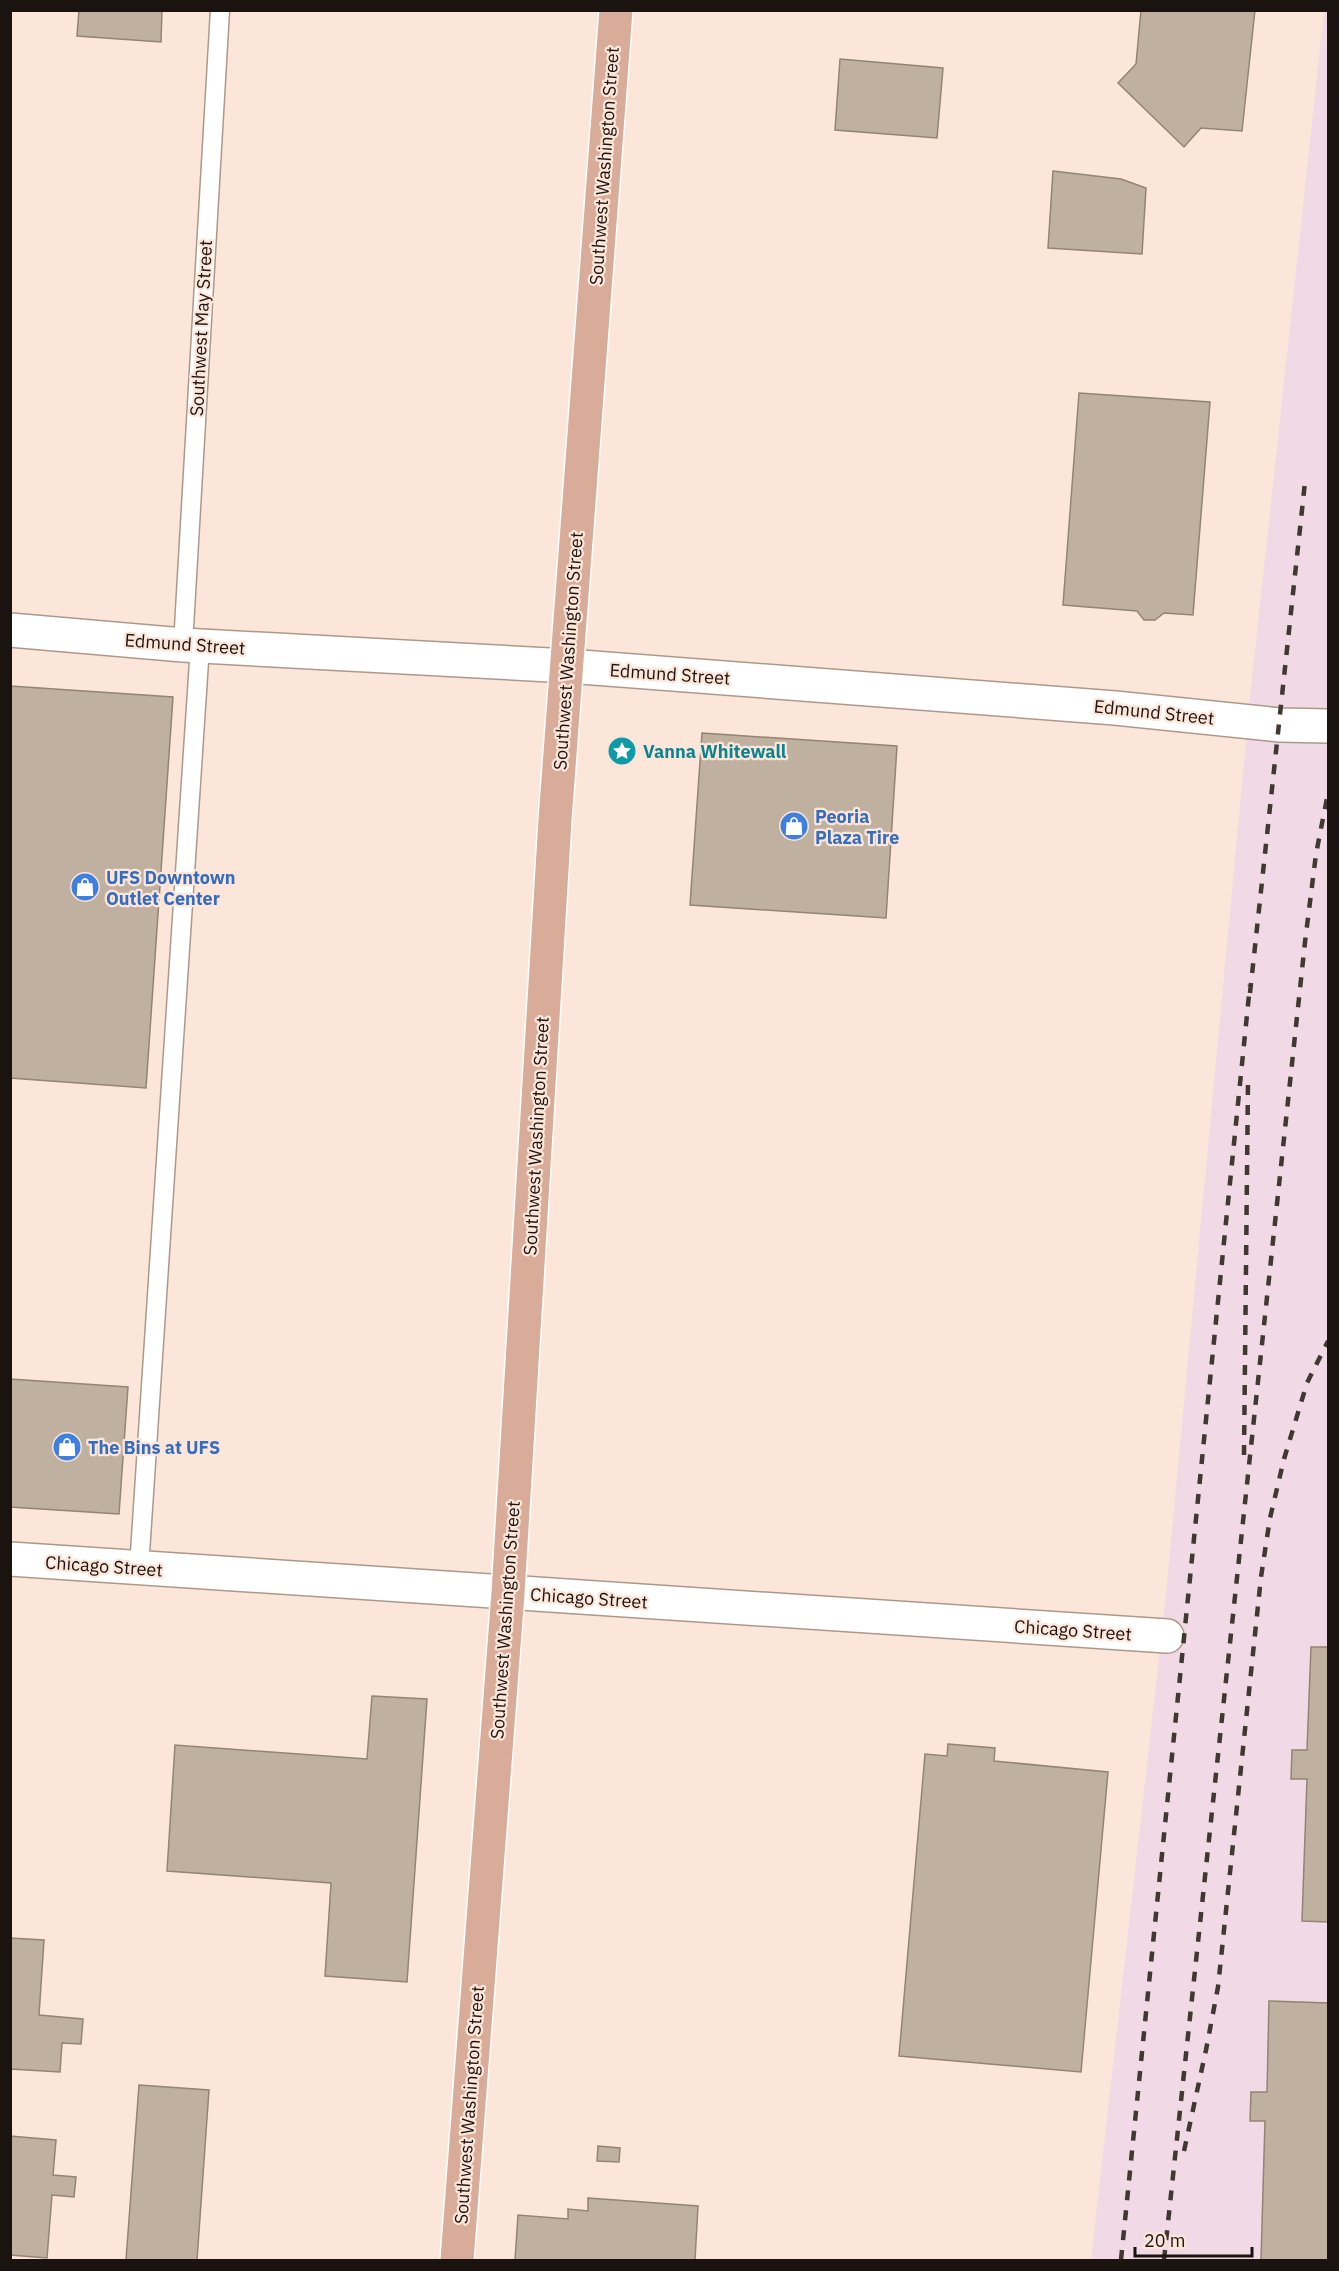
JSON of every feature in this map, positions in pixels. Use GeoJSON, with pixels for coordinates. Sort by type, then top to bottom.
{"type":"FeatureCollection","features":[{"type":"Feature","properties":{"kind":"main road","name":"Southwest Washington Street"},"geometry":{"type":"LineString","coordinates":[[457,2260],[508,1593],[555,820],[616,10]]}},
{"type":"Feature","properties":{"kind":"street","name":"Edmund Street"},"geometry":{"type":"LineString","coordinates":[[10,630],[191,646],[568,666],[1115,708],[1280,725],[1329,726]]}},
{"type":"Feature","properties":{"kind":"street","name":"Chicago Street"},"geometry":{"type":"LineString","coordinates":[[10,1559],[1167,1636]]}},
{"type":"Feature","properties":{"kind":"lane","name":"Southwest May Street"},"geometry":{"type":"LineString","coordinates":[[139,1568],[191,646],[220,10]]}},
{"type":"Feature","properties":{"kind":"shaded area"},"geometry":{"type":"Polygon","coordinates":[[[1324,11],[1328,11],[1328,2260],[1091,2260],[1165,1605],[1251,688],[1324,11]]]}},
{"type":"Feature","properties":{"kind":"building"},"geometry":{"type":"Polygon","coordinates":[[[79,10],[162,10],[161,42],[77,36],[79,10]]]}},
{"type":"Feature","properties":{"kind":"building"},"geometry":{"type":"Polygon","coordinates":[[[1141,10],[1255,10],[1242,131],[1201,128],[1184,147],[1118,83],[1136,64],[1141,10]]]}},
{"type":"Feature","properties":{"kind":"building"},"geometry":{"type":"Polygon","coordinates":[[[840,59],[943,68],[937,138],[835,130],[840,59]]]}},
{"type":"Feature","properties":{"kind":"building"},"geometry":{"type":"Polygon","coordinates":[[[1053,171],[1121,179],[1146,188],[1142,254],[1048,248],[1053,171]]]}},
{"type":"Feature","properties":{"kind":"building"},"geometry":{"type":"Polygon","coordinates":[[[1079,393],[1210,402],[1193,615],[1164,613],[1155,620],[1144,620],[1137,611],[1063,605],[1079,393]]]}},
{"type":"Feature","properties":{"kind":"building","name":"UFS Downtown Outlet Center"},"geometry":{"type":"Polygon","coordinates":[[[10,686],[173,697],[146,1088],[10,1078],[10,686]]]}},
{"type":"Feature","properties":{"kind":"building","name":"Peoria Plaza Tire"},"geometry":{"type":"Polygon","coordinates":[[[702,733],[897,746],[886,918],[690,905],[702,733]]]}},
{"type":"Feature","properties":{"kind":"building","name":"The Bins at UFS"},"geometry":{"type":"Polygon","coordinates":[[[10,1379],[128,1387],[119,1514],[10,1507],[10,1379]]]}},
{"type":"Feature","properties":{"kind":"building"},"geometry":{"type":"Polygon","coordinates":[[[1311,1647],[1328,1647],[1328,1922],[1302,1921],[1307,1779],[1291,1779],[1292,1750],[1307,1750],[1311,1647]]]}},
{"type":"Feature","properties":{"kind":"building"},"geometry":{"type":"Polygon","coordinates":[[[372,1696],[427,1699],[407,1982],[325,1976],[331,1883],[167,1871],[175,1745],[367,1759],[372,1696]]]}},
{"type":"Feature","properties":{"kind":"building"},"geometry":{"type":"Polygon","coordinates":[[[948,1744],[995,1748],[994,1761],[1108,1772],[1081,2072],[899,2056],[925,1754],[947,1756],[948,1744]]]}},
{"type":"Feature","properties":{"kind":"building"},"geometry":{"type":"Polygon","coordinates":[[[10,1938],[44,1940],[39,2015],[83,2019],[81,2044],[62,2043],[60,2072],[10,2069],[10,1938]]]}},
{"type":"Feature","properties":{"kind":"building"},"geometry":{"type":"Polygon","coordinates":[[[1269,2001],[1328,2003],[1328,2260],[1261,2260],[1265,2121],[1250,2121],[1251,2092],[1267,2092],[1269,2001]]]}},
{"type":"Feature","properties":{"kind":"building"},"geometry":{"type":"Polygon","coordinates":[[[139,2085],[209,2090],[197,2260],[126,2260],[139,2085]]]}},
{"type":"Feature","properties":{"kind":"building"},"geometry":{"type":"Polygon","coordinates":[[[10,2136],[56,2140],[53,2175],[76,2177],[74,2197],[52,2195],[47,2258],[10,2255],[10,2136]]]}},
{"type":"Feature","properties":{"kind":"building"},"geometry":{"type":"Polygon","coordinates":[[[598,2146],[620,2148],[619,2162],[597,2161],[598,2146]]]}},
{"type":"Feature","properties":{"kind":"building"},"geometry":{"type":"Polygon","coordinates":[[[588,2198],[698,2206],[695,2260],[515,2260],[518,2215],[568,2219],[568,2209],[588,2211],[588,2198]]]}},
{"type":"Feature","properties":{"kind":"railway"},"geometry":{"type":"LineString","coordinates":[[1250,993],[1305,482]]}},
{"type":"Feature","properties":{"kind":"railway"},"geometry":{"type":"LineString","coordinates":[[1164,2260],[1305,942],[1316,854],[1328,793]]}},
{"type":"Feature","properties":{"kind":"railway"},"geometry":{"type":"LineString","coordinates":[[1121,2260],[1250,985]]}},
{"type":"Feature","properties":{"kind":"railway"},"geometry":{"type":"LineString","coordinates":[[1244,1455],[1248,1080]]}},
{"type":"Feature","properties":{"kind":"railway"},"geometry":{"type":"LineString","coordinates":[[1184,2151],[1218,1987],[1261,1577],[1270,1518],[1284,1459],[1307,1383],[1328,1341]]}},
{"type":"Feature","properties":{"kind":"place","name":"Vanna Whitewall"},"geometry":{"type":"Point","coordinates":[622,751]}},
{"type":"Feature","properties":{"kind":"place","name":"Peoria Plaza Tire"},"geometry":{"type":"Point","coordinates":[794,826]}},
{"type":"Feature","properties":{"kind":"place","name":"UFS Downtown Outlet Center"},"geometry":{"type":"Point","coordinates":[85,887]}},
{"type":"Feature","properties":{"kind":"place","name":"The Bins at UFS"},"geometry":{"type":"Point","coordinates":[67,1447]}}]}
